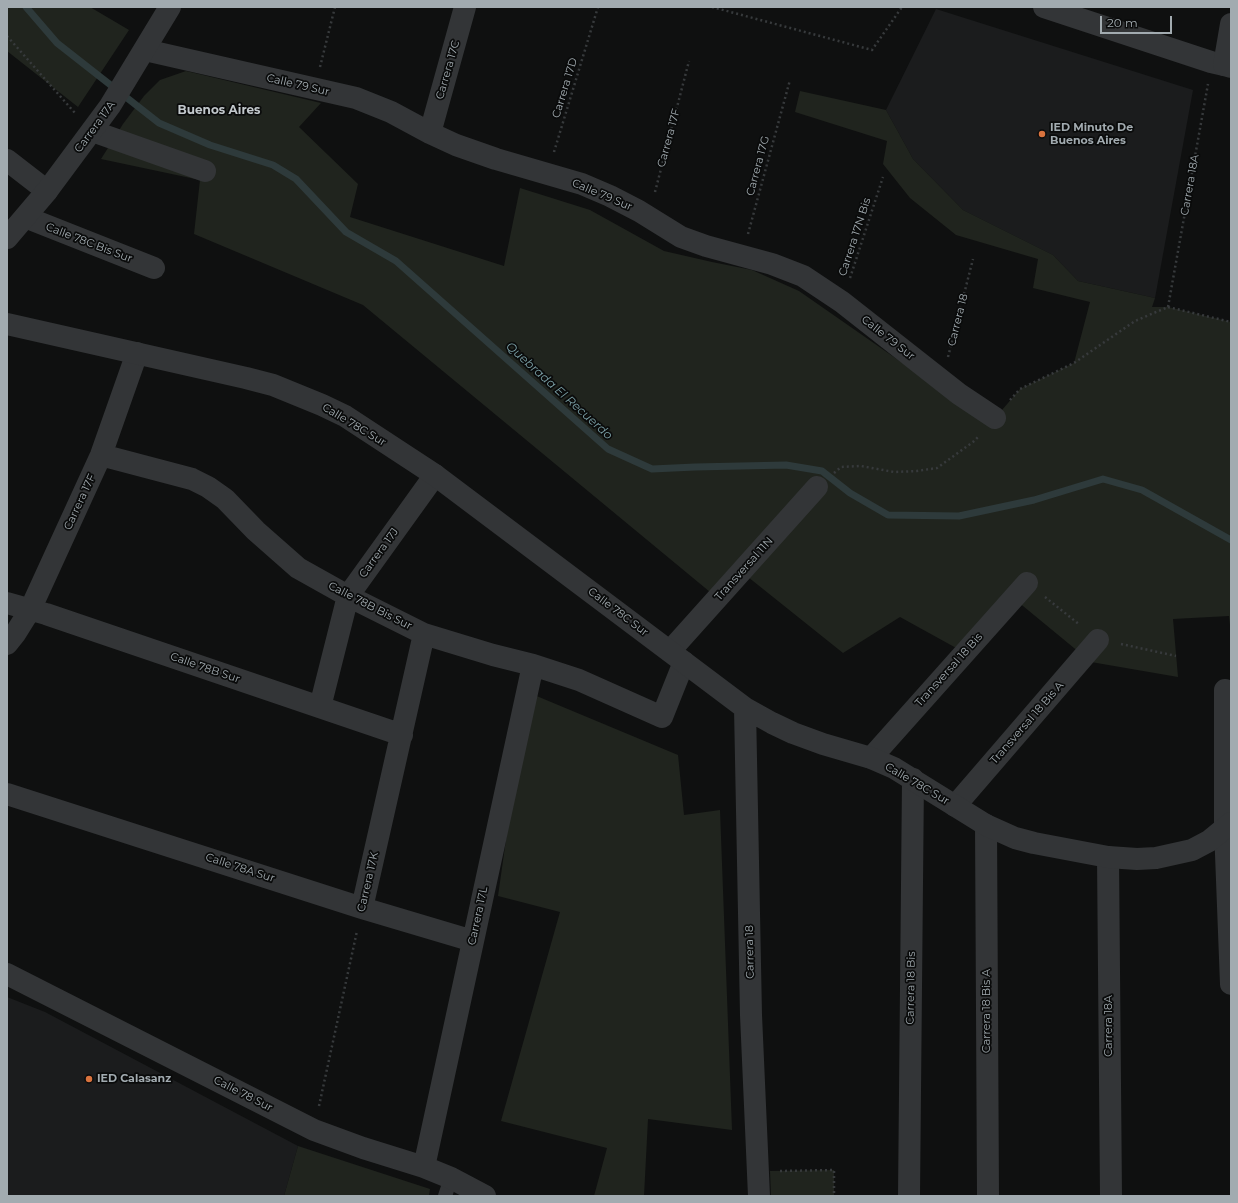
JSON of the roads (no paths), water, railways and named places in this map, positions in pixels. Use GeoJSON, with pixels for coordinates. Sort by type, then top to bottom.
{"type":"FeatureCollection","features":[{"type":"Feature","properties":{"kind":"street","name":"Carrera 17A"},"geometry":{"type":"LineString","coordinates":[[7,238],[47,191],[110,106],[170,7]]}},
{"type":"Feature","properties":{"kind":"street","name":"Carrera 17C"},"geometry":{"type":"LineString","coordinates":[[430,134],[466,7]]}},
{"type":"Feature","properties":{"kind":"street"},"geometry":{"type":"LineString","coordinates":[[1044,7],[1222,65],[1231,24]]}},
{"type":"Feature","properties":{"kind":"street","name":"Calle 79 Sur"},"geometry":{"type":"LineString","coordinates":[[145,50],[356,98],[384,109],[430,134],[456,145],[496,159],[582,184],[610,196],[648,216],[681,237],[706,246],[772,264],[803,276],[842,302],[942,381],[995,418]]}},
{"type":"Feature","properties":{"kind":"street"},"geometry":{"type":"LineString","coordinates":[[92,131],[205,171]]}},
{"type":"Feature","properties":{"kind":"street"},"geometry":{"type":"LineString","coordinates":[[7,160],[47,191]]}},
{"type":"Feature","properties":{"kind":"street","name":"Calle 78C Bis Sur"},"geometry":{"type":"LineString","coordinates":[[24,217],[154,268]]}},
{"type":"Feature","properties":{"kind":"street","name":"Calle 78C Sur"},"geometry":{"type":"LineString","coordinates":[[7,324],[246,378],[301,396],[345,416],[436,475],[745,708],[793,733],[823,744],[871,758],[894,768],[986,825],[1015,838],[1034,843],[1108,856],[1137,859],[1156,858],[1192,850],[1209,841],[1228,825]]}},
{"type":"Feature","properties":{"kind":"street","name":"Carrera 17F"},"geometry":{"type":"LineString","coordinates":[[7,644],[30,610],[101,455],[137,353]]}},
{"type":"Feature","properties":{"kind":"street","name":"Calle 78B Bis Sur"},"geometry":{"type":"LineString","coordinates":[[101,455],[192,479],[208,487],[224,499],[256,531],[298,568],[348,596],[424,634],[493,655],[533,665],[579,680],[662,717],[677,657]]}},
{"type":"Feature","properties":{"kind":"street","name":"Carrera 17J"},"geometry":{"type":"LineString","coordinates":[[320,707],[348,596],[436,475]]}},
{"type":"Feature","properties":{"kind":"street","name":"Transversal 11N"},"geometry":{"type":"LineString","coordinates":[[677,657],[817,487]]}},
{"type":"Feature","properties":{"kind":"street","name":"Transversal 18 Bis"},"geometry":{"type":"LineString","coordinates":[[871,758],[1027,583]]}},
{"type":"Feature","properties":{"kind":"street","name":"Calle 78B Sur"},"geometry":{"type":"LineString","coordinates":[[7,603],[46,614],[402,735]]}},
{"type":"Feature","properties":{"kind":"street","name":"Carrera 17K"},"geometry":{"type":"LineString","coordinates":[[362,908],[424,634]]}},
{"type":"Feature","properties":{"kind":"street","name":"Transversal 18 Bis A"},"geometry":{"type":"LineString","coordinates":[[955,806],[1098,640]]}},
{"type":"Feature","properties":{"kind":"street","name":"Carrera 17L"},"geometry":{"type":"LineString","coordinates":[[424,1167],[533,665]]}},
{"type":"Feature","properties":{"kind":"street"},"geometry":{"type":"LineString","coordinates":[[1225,690],[1231,984]]}},
{"type":"Feature","properties":{"kind":"street","name":"Carrera 18"},"geometry":{"type":"LineString","coordinates":[[745,708],[751,1015],[759,1196]]}},
{"type":"Feature","properties":{"kind":"street","name":"Carrera 18 Bis"},"geometry":{"type":"LineString","coordinates":[[909,1196],[913,779]]}},
{"type":"Feature","properties":{"kind":"street","name":"Calle 78A Sur"},"geometry":{"type":"LineString","coordinates":[[7,794],[362,908],[473,941]]}},
{"type":"Feature","properties":{"kind":"street","name":"Carrera 18 Bis A"},"geometry":{"type":"LineString","coordinates":[[986,825],[988,1196]]}},
{"type":"Feature","properties":{"kind":"street","name":"Carrera 18A"},"geometry":{"type":"LineString","coordinates":[[1108,856],[1111,1196]]}},
{"type":"Feature","properties":{"kind":"street","name":"Calle 78 Sur"},"geometry":{"type":"LineString","coordinates":[[7,974],[314,1130],[363,1148],[424,1167],[448,1187],[485,1196]]}},
{"type":"Feature","properties":{"kind":"waterway","name":"Quebrada El Recuerdo"},"geometry":{"type":"LineString","coordinates":[[26,7],[57,43],[159,123],[210,145],[273,165],[296,179],[346,232],[396,261],[608,449],[652,469],[786,465],[822,471],[850,493],[888,515],[959,516],[1034,500],[1103,479],[1142,490],[1231,540]]}},
{"type":"Feature","properties":{"kind":"place","name":"IED Minuto De Buenos Aires"},"geometry":{"type":"Point","coordinates":[1042,134]}},
{"type":"Feature","properties":{"kind":"place","name":"IED Calasanz"},"geometry":{"type":"Point","coordinates":[89,1079]}},
{"type":"Feature","properties":{"kind":"district","name":"Buenos Aires"},"geometry":{"type":"Point","coordinates":[219,110]}}]}
